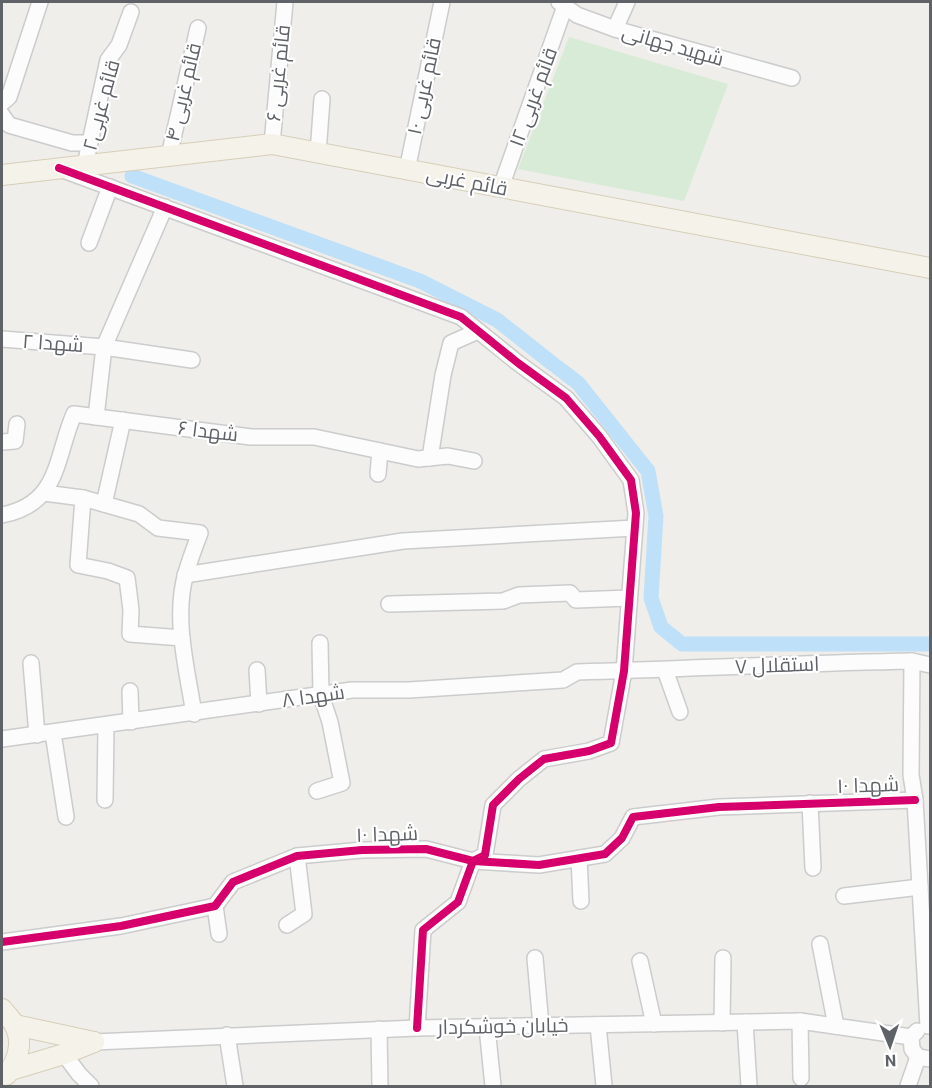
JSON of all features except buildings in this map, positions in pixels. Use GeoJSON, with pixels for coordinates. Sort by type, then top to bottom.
{"type":"FeatureCollection","features":[{"type":"Feature","properties":{"kind":"main road","name":"قائم غربی"},"geometry":{"type":"LineString","coordinates":[[2,175],[272,144],[930,268]]}},
{"type":"Feature","properties":{"kind":"main road"},"geometry":{"type":"LineString","coordinates":[[2,1009],[15,1025],[19,1040],[19,1048],[6,1074]]}},
{"type":"Feature","properties":{"kind":"main road"},"geometry":{"type":"LineString","coordinates":[[15,1025],[94,1042]]}},
{"type":"Feature","properties":{"kind":"main road"},"geometry":{"type":"LineString","coordinates":[[6,1074],[94,1042]]}},
{"type":"Feature","properties":{"kind":"street"},"geometry":{"type":"LineString","coordinates":[[2,103],[9,97],[40,2]]}},
{"type":"Feature","properties":{"kind":"street","name":"قائم غربی ۶"},"geometry":{"type":"LineString","coordinates":[[272,144],[285,2]]}},
{"type":"Feature","properties":{"kind":"street","name":"قائم غربی ۱۰"},"geometry":{"type":"LineString","coordinates":[[407,170],[442,2]]}},
{"type":"Feature","properties":{"kind":"street"},"geometry":{"type":"LineString","coordinates":[[615,29],[627,2]]}},
{"type":"Feature","properties":{"kind":"street","name":"شهید جهانی"},"geometry":{"type":"LineString","coordinates":[[562,4],[577,15],[615,29],[792,78]]}},
{"type":"Feature","properties":{"kind":"street","name":"قائم غربی ۱۲"},"geometry":{"type":"LineString","coordinates":[[501,187],[562,4]]}},
{"type":"Feature","properties":{"kind":"street","name":"۲قائم غربی"},"geometry":{"type":"LineString","coordinates":[[85,165],[108,60],[119,45],[131,12]]}},
{"type":"Feature","properties":{"kind":"street","name":"قائم غربی ۴"},"geometry":{"type":"LineString","coordinates":[[169,156],[198,28]]}},
{"type":"Feature","properties":{"kind":"street"},"geometry":{"type":"LineString","coordinates":[[318,153],[322,99]]}},
{"type":"Feature","properties":{"kind":"street"},"geometry":{"type":"LineString","coordinates":[[2,115],[9,125],[72,143],[89,143]]}},
{"type":"Feature","properties":{"kind":"street"},"geometry":{"type":"LineString","coordinates":[[59,168],[461,317],[518,363],[567,398],[599,436],[631,480],[636,513],[624,671],[611,743],[589,752],[544,759],[519,779],[493,805],[485,855],[474,861],[458,902],[423,930],[417,1028]]}},
{"type":"Feature","properties":{"kind":"street"},"geometry":{"type":"LineString","coordinates":[[89,243],[110,187]]}},
{"type":"Feature","properties":{"kind":"street"},"geometry":{"type":"LineString","coordinates":[[96,417],[104,347],[165,207]]}},
{"type":"Feature","properties":{"kind":"street"},"geometry":{"type":"LineString","coordinates":[[430,458],[443,375],[451,343],[478,331]]}},
{"type":"Feature","properties":{"kind":"street","name":"شهدا ۲"},"geometry":{"type":"LineString","coordinates":[[2,339],[104,347],[192,360]]}},
{"type":"Feature","properties":{"kind":"street","name":"شهدا ۶"},"geometry":{"type":"LineString","coordinates":[[2,514],[18,512],[44,493],[57,470],[65,433],[74,414],[251,437],[314,437],[418,459],[448,456],[474,460]]}},
{"type":"Feature","properties":{"kind":"street"},"geometry":{"type":"LineString","coordinates":[[104,504],[123,420]]}},
{"type":"Feature","properties":{"kind":"street"},"geometry":{"type":"LineString","coordinates":[[2,442],[15,441],[17,424]]}},
{"type":"Feature","properties":{"kind":"street"},"geometry":{"type":"LineString","coordinates":[[378,474],[380,451]]}},
{"type":"Feature","properties":{"kind":"street"},"geometry":{"type":"LineString","coordinates":[[44,493],[83,498],[139,514],[158,528],[200,533],[185,575],[181,609],[182,638],[194,714]]}},
{"type":"Feature","properties":{"kind":"street"},"geometry":{"type":"LineString","coordinates":[[83,498],[78,565],[108,571],[127,578],[131,610],[130,634],[182,638]]}},
{"type":"Feature","properties":{"kind":"street"},"geometry":{"type":"LineString","coordinates":[[185,575],[403,541],[634,528]]}},
{"type":"Feature","properties":{"kind":"street"},"geometry":{"type":"LineString","coordinates":[[389,604],[503,601],[519,595],[570,593],[576,600],[629,598]]}},
{"type":"Feature","properties":{"kind":"street"},"geometry":{"type":"LineString","coordinates":[[316,791],[342,783],[330,722],[321,695],[320,643]]}},
{"type":"Feature","properties":{"kind":"street"},"geometry":{"type":"LineString","coordinates":[[908,1086],[924,1058],[912,1048],[910,1036],[918,1029],[929,1027],[926,929],[920,887],[923,821],[915,800],[911,775],[912,661]]}},
{"type":"Feature","properties":{"kind":"street","name":"استقلال ۷"},"geometry":{"type":"LineString","coordinates":[[624,671],[772,664],[912,661],[930,665]]}},
{"type":"Feature","properties":{"kind":"street"},"geometry":{"type":"LineString","coordinates":[[31,663],[37,735]]}},
{"type":"Feature","properties":{"kind":"street"},"geometry":{"type":"LineString","coordinates":[[257,670],[259,704]]}},
{"type":"Feature","properties":{"kind":"street"},"geometry":{"type":"LineString","coordinates":[[665,670],[680,712]]}},
{"type":"Feature","properties":{"kind":"street","name":"شهدا ۸"},"geometry":{"type":"LineString","coordinates":[[2,739],[194,714],[352,690],[409,690],[563,680],[577,672],[624,671]]}},
{"type":"Feature","properties":{"kind":"street"},"geometry":{"type":"LineString","coordinates":[[130,691],[131,722]]}},
{"type":"Feature","properties":{"kind":"street"},"geometry":{"type":"LineString","coordinates":[[105,800],[106,726]]}},
{"type":"Feature","properties":{"kind":"street"},"geometry":{"type":"LineString","coordinates":[[53,733],[66,817]]}},
{"type":"Feature","properties":{"kind":"street","name":"شهدا ۱۰"},"geometry":{"type":"LineString","coordinates":[[215,906],[233,882],[297,856],[362,850],[426,849],[474,861],[539,865],[605,854],[622,838],[633,817],[719,807],[915,800]]}},
{"type":"Feature","properties":{"kind":"street"},"geometry":{"type":"LineString","coordinates":[[810,803],[813,868]]}},
{"type":"Feature","properties":{"kind":"street"},"geometry":{"type":"LineString","coordinates":[[287,925],[304,914],[297,856]]}},
{"type":"Feature","properties":{"kind":"street"},"geometry":{"type":"LineString","coordinates":[[579,858],[581,901]]}},
{"type":"Feature","properties":{"kind":"street"},"geometry":{"type":"LineString","coordinates":[[844,896],[920,887]]}},
{"type":"Feature","properties":{"kind":"street"},"geometry":{"type":"LineString","coordinates":[[2,942],[121,926],[215,906],[219,934]]}},
{"type":"Feature","properties":{"kind":"street"},"geometry":{"type":"LineString","coordinates":[[820,944],[836,1026]]}},
{"type":"Feature","properties":{"kind":"street"},"geometry":{"type":"LineString","coordinates":[[535,958],[541,1026]]}},
{"type":"Feature","properties":{"kind":"street"},"geometry":{"type":"LineString","coordinates":[[722,1023],[723,958]]}},
{"type":"Feature","properties":{"kind":"street"},"geometry":{"type":"LineString","coordinates":[[640,961],[654,1024]]}},
{"type":"Feature","properties":{"kind":"street"},"geometry":{"type":"LineString","coordinates":[[745,1022],[749,1086]]}},
{"type":"Feature","properties":{"kind":"street","name":"خیابان خوشکردار"},"geometry":{"type":"LineString","coordinates":[[94,1042],[379,1029],[745,1022],[800,1022],[910,1036]]}},
{"type":"Feature","properties":{"kind":"street"},"geometry":{"type":"LineString","coordinates":[[800,1022],[801,1078]]}},
{"type":"Feature","properties":{"kind":"street"},"geometry":{"type":"LineString","coordinates":[[598,1025],[603,1086]]}},
{"type":"Feature","properties":{"kind":"street"},"geometry":{"type":"LineString","coordinates":[[487,1027],[493,1086]]}},
{"type":"Feature","properties":{"kind":"street"},"geometry":{"type":"LineString","coordinates":[[379,1029],[380,1086]]}},
{"type":"Feature","properties":{"kind":"street"},"geometry":{"type":"LineString","coordinates":[[227,1035],[235,1086]]}},
{"type":"Feature","properties":{"kind":"street"},"geometry":{"type":"LineString","coordinates":[[64,1054],[91,1086]]}},
{"type":"Feature","properties":{"kind":"green space"},"geometry":{"type":"Polygon","coordinates":[[[569,37],[728,84],[684,201],[518,169],[569,37]]]}},
{"type":"Feature","properties":{"kind":"waterway"},"geometry":{"type":"LineString","coordinates":[[132,176],[420,281],[497,320],[553,364]]}},
{"type":"Feature","properties":{"kind":"waterway"},"geometry":{"type":"LineString","coordinates":[[557,367],[578,383],[648,471],[656,516],[651,598],[661,627],[682,644],[930,644]]}},
{"type":"Feature","properties":{"kind":"cycle path"},"geometry":{"type":"LineString","coordinates":[[59,168],[461,317],[566,398],[599,436],[631,480],[636,513],[624,671],[611,743],[589,751],[544,759],[519,779],[493,805],[485,855],[473,861],[458,902],[423,930],[417,1028]]}},
{"type":"Feature","properties":{"kind":"cycle path"},"geometry":{"type":"LineString","coordinates":[[2,942],[121,926],[215,906],[233,882],[297,856],[362,850],[426,849],[473,861],[539,865],[605,854],[622,838],[633,817],[719,807],[915,800]]}}]}
